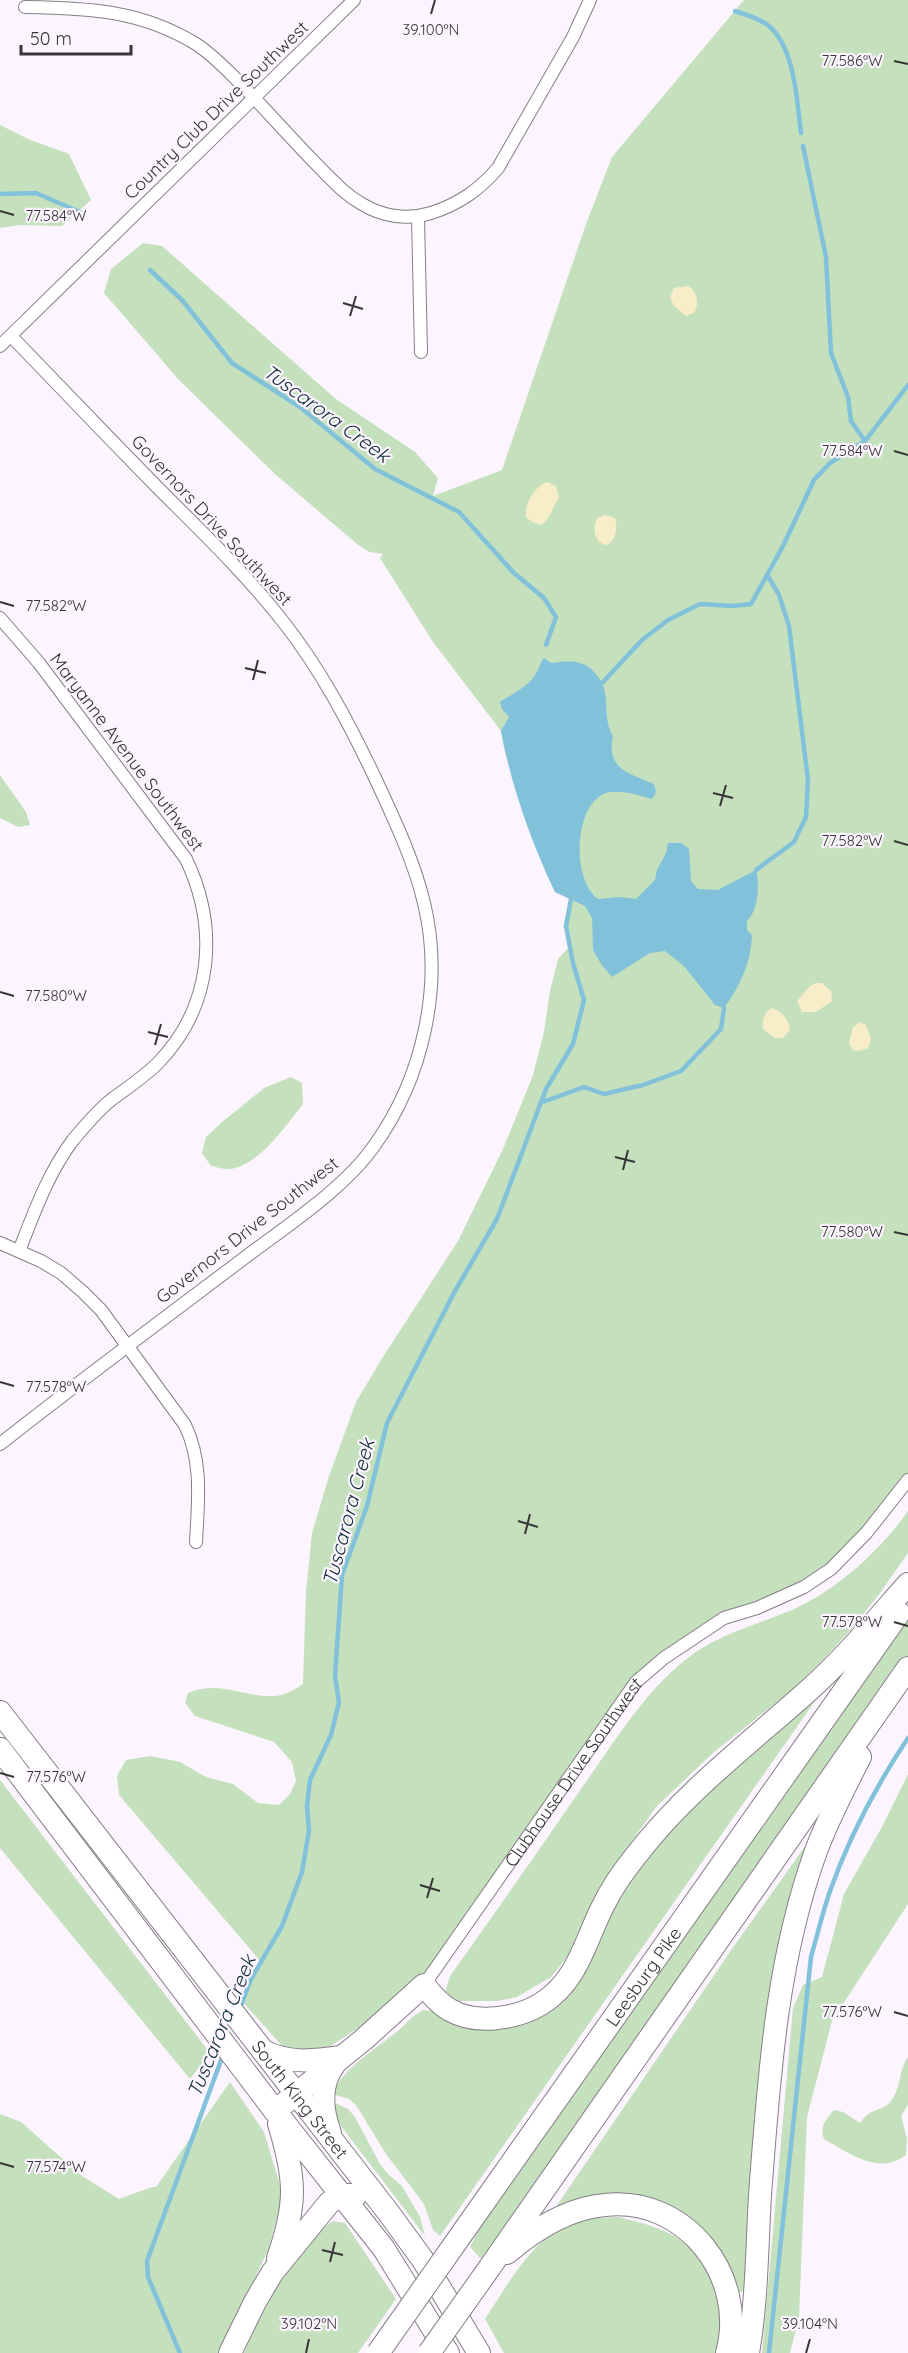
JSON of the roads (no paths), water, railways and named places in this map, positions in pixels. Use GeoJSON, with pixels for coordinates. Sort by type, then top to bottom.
{"type":"FeatureCollection","features":[{"type":"Feature","properties":{"kind":"highway"},"geometry":{"type":"LineString","coordinates":[[424,1985],[448,2009],[460,2015],[477,2018],[522,2013],[542,2003],[561,1988],[576,1968],[602,1907],[615,1883],[657,1829],[729,1759],[810,1689],[908,1584]]}},
{"type":"Feature","properties":{"kind":"highway","name":"Leesburg Pike"},"geometry":{"type":"LineString","coordinates":[[378,2353],[908,1600]]}},
{"type":"Feature","properties":{"kind":"highway"},"geometry":{"type":"LineString","coordinates":[[429,2353],[904,1673]]}},
{"type":"Feature","properties":{"kind":"highway"},"geometry":{"type":"LineString","coordinates":[[748,2353],[770,2066],[779,1997],[793,1930],[816,1852],[830,1816],[904,1673]]}},
{"type":"Feature","properties":{"kind":"highway","name":"South King Street"},"geometry":{"type":"LineString","coordinates":[[0,1712],[388,2212],[430,2270],[479,2353]]}},
{"type":"Feature","properties":{"kind":"highway","name":"South King Street"},"geometry":{"type":"LineString","coordinates":[[0,1749],[275,2111],[384,2249],[448,2353]]}},
{"type":"Feature","properties":{"kind":"highway","name":"Clubhouse Drive Southwest"},"geometry":{"type":"LineString","coordinates":[[275,2111],[363,2040],[424,1985]]}},
{"type":"Feature","properties":{"kind":"highway"},"geometry":{"type":"LineString","coordinates":[[263,2051],[276,2057],[301,2062],[341,2056]]}},
{"type":"Feature","properties":{"kind":"highway"},"geometry":{"type":"LineString","coordinates":[[333,2142],[323,2111],[323,2096],[328,2073],[341,2056]]}},
{"type":"Feature","properties":{"kind":"highway"},"geometry":{"type":"LineString","coordinates":[[272,2273],[287,2231],[293,2192],[291,2167],[275,2111]]}},
{"type":"Feature","properties":{"kind":"highway"},"geometry":{"type":"LineString","coordinates":[[230,2353],[272,2273],[329,2203],[342,2196],[364,2196],[372,2199],[388,2212]]}},
{"type":"Feature","properties":{"kind":"highway"},"geometry":{"type":"LineString","coordinates":[[490,2267],[547,2224],[568,2214],[607,2204],[654,2211],[685,2228],[700,2241],[711,2254],[724,2278],[730,2300],[732,2322],[727,2353]]}},
{"type":"Feature","properties":{"kind":"street","name":"Country Club Drive Southwest"},"geometry":{"type":"LineString","coordinates":[[0,346],[354,0]]}},
{"type":"Feature","properties":{"kind":"street"},"geometry":{"type":"LineString","coordinates":[[25,8],[82,8],[108,11],[136,17],[168,29],[197,45],[224,67],[347,195],[380,213],[399,217],[418,217],[446,208],[467,197],[483,185],[498,168],[573,37],[590,0]]}},
{"type":"Feature","properties":{"kind":"street"},"geometry":{"type":"LineString","coordinates":[[418,217],[422,352]]}},
{"type":"Feature","properties":{"kind":"street","name":"Governors Drive Southwest"},"geometry":{"type":"LineString","coordinates":[[0,1444],[316,1203],[373,1148],[393,1116],[408,1085],[420,1050],[431,971],[429,932],[417,880],[393,818],[358,742],[323,679],[282,620],[228,558],[10,336]]}},
{"type":"Feature","properties":{"kind":"street","name":"Maryanne Avenue Southwest"},"geometry":{"type":"LineString","coordinates":[[0,618],[39,663],[186,859],[197,883],[204,910],[206,935],[206,961],[202,986],[179,1036],[158,1062],[109,1102],[72,1142],[52,1172],[19,1251]]}},
{"type":"Feature","properties":{"kind":"street"},"geometry":{"type":"LineString","coordinates":[[0,1243],[61,1273],[83,1292],[101,1310],[185,1425],[198,1468],[196,1542]]}},
{"type":"Feature","properties":{"kind":"street","name":"Clubhouse Drive Southwest"},"geometry":{"type":"LineString","coordinates":[[424,1985],[636,1682],[664,1658],[724,1618],[756,1608],[804,1587],[831,1569],[867,1533],[908,1480]]}},
{"type":"Feature","properties":{"kind":"water"},"geometry":{"type":"Polygon","coordinates":[[[544,658],[551,663],[580,663],[595,673],[601,681],[606,696],[607,720],[613,736],[613,756],[616,763],[628,773],[654,784],[656,792],[652,799],[623,792],[606,793],[595,800],[587,811],[582,826],[580,860],[583,876],[589,889],[598,899],[620,897],[636,899],[655,880],[668,843],[681,843],[689,849],[691,881],[698,889],[718,890],[756,870],[757,897],[754,911],[747,921],[747,930],[752,935],[747,965],[740,983],[724,1008],[715,1005],[684,966],[665,951],[650,953],[612,977],[593,950],[592,918],[585,906],[555,892],[523,813],[510,772],[501,731],[509,717],[502,709],[500,702],[532,679],[544,658]]]}},
{"type":"Feature","properties":{"kind":"waterway"},"geometry":{"type":"LineString","coordinates":[[735,11],[757,19],[769,26],[778,36],[793,76],[801,133]]}},
{"type":"Feature","properties":{"kind":"waterway"},"geometry":{"type":"LineString","coordinates":[[803,146],[826,257],[831,353],[848,397],[851,421],[865,441]]}},
{"type":"Feature","properties":{"kind":"waterway","name":"Tuscarora Creek"},"geometry":{"type":"LineString","coordinates":[[0,194],[36,193],[82,213]]}},
{"type":"Feature","properties":{"kind":"waterway","name":"Tuscarora Creek"},"geometry":{"type":"LineString","coordinates":[[150,270],[182,300],[232,363],[300,407],[375,469],[459,512],[514,573],[544,598],[556,617],[546,645]]}},
{"type":"Feature","properties":{"kind":"waterway"},"geometry":{"type":"LineString","coordinates":[[603,682],[642,640],[668,620],[700,604],[733,606],[751,604],[783,546],[814,480],[830,463],[865,441],[908,385]]}},
{"type":"Feature","properties":{"kind":"waterway"},"geometry":{"type":"LineString","coordinates":[[756,870],[794,842],[806,817],[808,780],[789,626],[779,595],[768,576]]}},
{"type":"Feature","properties":{"kind":"waterway","name":"Tuscarora Creek"},"geometry":{"type":"LineString","coordinates":[[240,2008],[251,1979],[282,1926],[302,1872],[309,1831],[307,1806],[310,1780],[331,1735],[339,1702],[335,1676],[342,1575],[367,1506],[387,1423],[455,1291],[497,1219],[546,1089],[573,1044],[584,1000],[573,963],[566,926],[571,899]]}},
{"type":"Feature","properties":{"kind":"waterway"},"geometry":{"type":"LineString","coordinates":[[540,1103],[584,1087],[604,1094],[643,1085],[681,1071],[721,1029],[724,1008]]}},
{"type":"Feature","properties":{"kind":"waterway"},"geometry":{"type":"LineString","coordinates":[[769,2353],[811,1957],[829,1894],[845,1853],[874,1794],[908,1738]]}},
{"type":"Feature","properties":{"kind":"waterway","name":"Tuscarora Creek"},"geometry":{"type":"LineString","coordinates":[[180,2353],[148,2277],[147,2261],[223,2055]]}}]}
